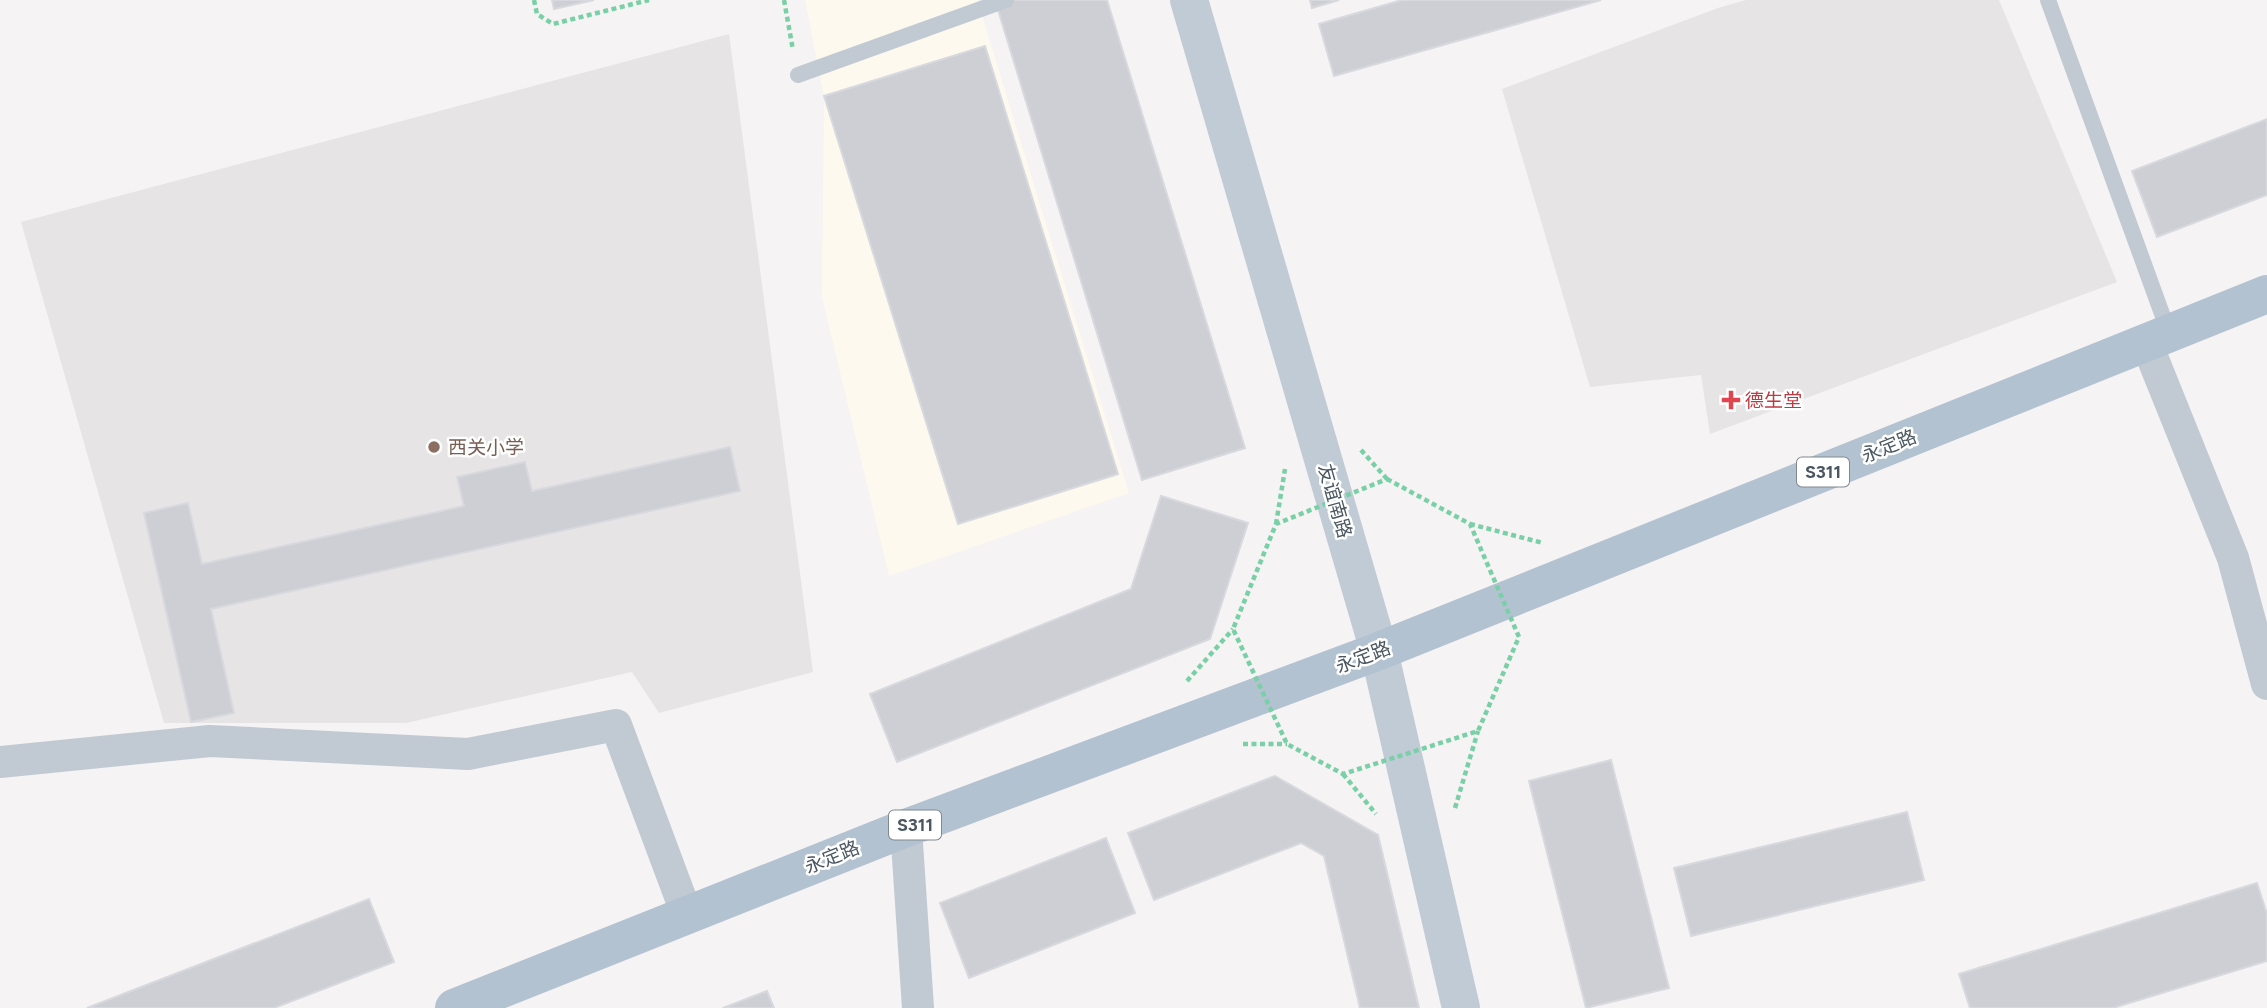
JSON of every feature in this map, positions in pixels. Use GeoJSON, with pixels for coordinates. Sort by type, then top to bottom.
{"type":"FeatureCollection","features":[{"type":"Feature","properties":{"kind":"main road","name":"友谊南路"},"geometry":{"type":"LineString","coordinates":[[1189,0],[1379,651],[1461,1008]]}},
{"type":"Feature","properties":{"kind":"main road","name":"永定路"},"geometry":{"type":"LineString","coordinates":[[454,1008],[906,828],[1379,651],[2267,294]]}},
{"type":"Feature","properties":{"kind":"street"},"geometry":{"type":"LineString","coordinates":[[2157,338],[2233,558],[2267,684]]}},
{"type":"Feature","properties":{"kind":"street"},"geometry":{"type":"LineString","coordinates":[[0,762],[210,741],[468,754],[617,725],[687,915]]}},
{"type":"Feature","properties":{"kind":"street"},"geometry":{"type":"LineString","coordinates":[[906,828],[918,1008]]}},
{"type":"Feature","properties":{"kind":"lane"},"geometry":{"type":"LineString","coordinates":[[798,75],[1006,0]]}},
{"type":"Feature","properties":{"kind":"lane"},"geometry":{"type":"LineString","coordinates":[[2048,0],[2157,338]]}},
{"type":"Feature","properties":{"kind":"path"},"geometry":{"type":"LineString","coordinates":[[534,0],[537,14],[553,24],[649,0]]}},
{"type":"Feature","properties":{"kind":"path"},"geometry":{"type":"LineString","coordinates":[[784,0],[798,75]]}},
{"type":"Feature","properties":{"kind":"path"},"geometry":{"type":"LineString","coordinates":[[1470,524],[1519,637],[1478,731],[1343,774],[1287,744],[1233,629],[1276,524],[1387,479],[1470,524],[1545,543]]}},
{"type":"Feature","properties":{"kind":"shaded area"},"geometry":{"type":"Polygon","coordinates":[[[805,0],[977,0],[1129,493],[889,576],[822,297],[824,96],[805,0]]]}},
{"type":"Feature","properties":{"kind":"shaded area"},"geometry":{"type":"Polygon","coordinates":[[[1746,0],[1999,0],[2117,282],[1710,434],[1701,375],[1590,387],[1502,89],[1746,0]]]}},
{"type":"Feature","properties":{"kind":"shaded area","name":"西关小学"},"geometry":{"type":"Polygon","coordinates":[[[729,34],[813,672],[659,713],[632,672],[406,723],[164,723],[21,222],[729,34]]]}},
{"type":"Feature","properties":{"kind":"building"},"geometry":{"type":"Polygon","coordinates":[[[552,0],[594,0],[554,9],[552,0]]]}},
{"type":"Feature","properties":{"kind":"building"},"geometry":{"type":"Polygon","coordinates":[[[995,0],[1107,0],[1245,448],[1142,480],[995,0]]]}},
{"type":"Feature","properties":{"kind":"building"},"geometry":{"type":"Polygon","coordinates":[[[1310,0],[1339,0],[1312,8],[1310,0]]]}},
{"type":"Feature","properties":{"kind":"building"},"geometry":{"type":"Polygon","coordinates":[[[1402,0],[1601,0],[1334,76],[1319,24],[1402,0]]]}},
{"type":"Feature","properties":{"kind":"building"},"geometry":{"type":"Polygon","coordinates":[[[985,46],[1118,474],[958,524],[824,96],[985,46]]]}},
{"type":"Feature","properties":{"kind":"building"},"geometry":{"type":"Polygon","coordinates":[[[2267,119],[2267,195],[2157,237],[2132,171],[2267,119]]]}},
{"type":"Feature","properties":{"kind":"building"},"geometry":{"type":"Polygon","coordinates":[[[730,447],[740,491],[211,609],[234,713],[191,722],[144,513],[188,503],[202,564],[464,506],[457,477],[525,462],[532,491],[730,447]]]}},
{"type":"Feature","properties":{"kind":"building"},"geometry":{"type":"Polygon","coordinates":[[[1161,496],[1248,523],[1210,639],[897,762],[870,694],[1131,589],[1161,496]]]}},
{"type":"Feature","properties":{"kind":"building"},"geometry":{"type":"Polygon","coordinates":[[[1611,760],[1669,988],[1586,1008],[1529,781],[1611,760]]]}},
{"type":"Feature","properties":{"kind":"building"},"geometry":{"type":"Polygon","coordinates":[[[1275,776],[1378,835],[1419,1008],[1360,1008],[1324,856],[1301,843],[1154,900],[1128,833],[1275,776]]]}},
{"type":"Feature","properties":{"kind":"building"},"geometry":{"type":"Polygon","coordinates":[[[1907,812],[1924,880],[1691,936],[1674,868],[1907,812]]]}},
{"type":"Feature","properties":{"kind":"building"},"geometry":{"type":"Polygon","coordinates":[[[1106,838],[1135,913],[969,978],[940,903],[1106,838]]]}},
{"type":"Feature","properties":{"kind":"building"},"geometry":{"type":"Polygon","coordinates":[[[2257,883],[2267,914],[2267,961],[2113,1008],[1970,1008],[1959,974],[2257,883]]]}},
{"type":"Feature","properties":{"kind":"building"},"geometry":{"type":"Polygon","coordinates":[[[369,899],[394,962],[274,1008],[87,1008],[369,899]]]}},
{"type":"Feature","properties":{"kind":"building"},"geometry":{"type":"Polygon","coordinates":[[[767,991],[774,1008],[723,1008],[767,991]]]}},
{"type":"Feature","properties":{"kind":"place","name":"德生堂"},"geometry":{"type":"Point","coordinates":[1731,400]}},
{"type":"Feature","properties":{"kind":"place","name":"西关小学"},"geometry":{"type":"Point","coordinates":[434,447]}}]}
